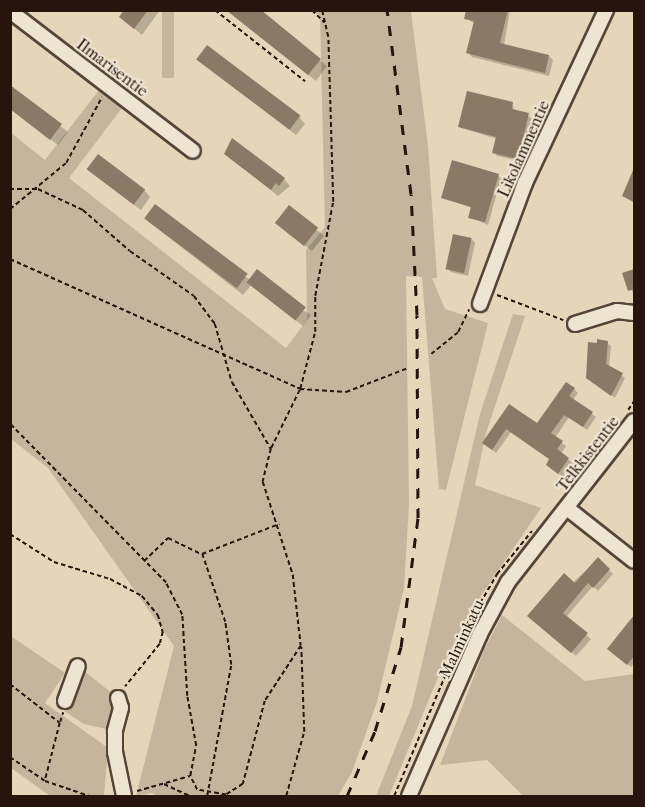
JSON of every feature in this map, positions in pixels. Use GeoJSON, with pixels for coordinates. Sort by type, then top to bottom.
{"type":"FeatureCollection","features":[{"type":"Feature","properties":{"kind":"street","name":"Likolammentie"},"geometry":{"type":"LineString","coordinates":[[480,304],[483,289],[525,183],[606,10]]}},
{"type":"Feature","properties":{"kind":"street","name":"Ilmarisentie"},"geometry":{"type":"LineString","coordinates":[[10,11],[193,151]]}},
{"type":"Feature","properties":{"kind":"street"},"geometry":{"type":"LineString","coordinates":[[575,324],[617,311],[634,313]]}},
{"type":"Feature","properties":{"kind":"street","name":"Telkkistentie"},"geometry":{"type":"LineString","coordinates":[[567,508],[634,421]]}},
{"type":"Feature","properties":{"kind":"street"},"geometry":{"type":"LineString","coordinates":[[567,508],[634,561]]}},
{"type":"Feature","properties":{"kind":"street","name":"Malminkatu"},"geometry":{"type":"LineString","coordinates":[[409,796],[480,634],[508,582],[567,508]]}},
{"type":"Feature","properties":{"kind":"street"},"geometry":{"type":"LineString","coordinates":[[65,700],[78,666]]}},
{"type":"Feature","properties":{"kind":"street"},"geometry":{"type":"LineString","coordinates":[[118,698],[121,708],[115,731],[115,752],[124,796]]}},
{"type":"Feature","properties":{"kind":"path"},"geometry":{"type":"LineString","coordinates":[[215,10],[305,81]]}},
{"type":"Feature","properties":{"kind":"path"},"geometry":{"type":"LineString","coordinates":[[312,10],[325,23]]}},
{"type":"Feature","properties":{"kind":"path"},"geometry":{"type":"LineString","coordinates":[[286,796],[304,732],[301,646],[292,575],[279,524],[263,482],[271,449],[300,389],[315,332],[315,296],[333,202],[325,23],[322,10]]}},
{"type":"Feature","properties":{"kind":"path"},"geometry":{"type":"LineString","coordinates":[[10,209],[38,189],[66,163],[92,110],[111,89]]}},
{"type":"Feature","properties":{"kind":"path"},"geometry":{"type":"LineString","coordinates":[[10,189],[38,189],[83,210],[130,251],[194,296],[214,324],[225,353],[232,382],[271,449]]}},
{"type":"Feature","properties":{"kind":"path"},"geometry":{"type":"LineString","coordinates":[[10,258],[225,353],[300,389],[346,392],[408,368]]}},
{"type":"Feature","properties":{"kind":"path"},"geometry":{"type":"LineString","coordinates":[[483,289],[575,324]]}},
{"type":"Feature","properties":{"kind":"path"},"geometry":{"type":"LineString","coordinates":[[10,424],[166,583],[182,615],[187,696],[196,746],[190,776],[197,790],[207,796],[226,795],[243,784],[265,701],[301,646]]}},
{"type":"Feature","properties":{"kind":"path"},"geometry":{"type":"LineString","coordinates":[[202,554],[279,524]]}},
{"type":"Feature","properties":{"kind":"path"},"geometry":{"type":"LineString","coordinates":[[10,534],[54,562],[110,579],[142,596],[158,615],[163,632],[160,644],[118,698]]}},
{"type":"Feature","properties":{"kind":"path"},"geometry":{"type":"LineString","coordinates":[[144,561],[168,538],[202,554],[225,622],[231,665],[207,796]]}},
{"type":"Feature","properties":{"kind":"path"},"geometry":{"type":"LineString","coordinates":[[10,684],[60,723],[45,781]]}},
{"type":"Feature","properties":{"kind":"path"},"geometry":{"type":"LineString","coordinates":[[10,757],[45,781],[89,796]]}},
{"type":"Feature","properties":{"kind":"path"},"geometry":{"type":"LineString","coordinates":[[124,796],[190,776]]}},
{"type":"Feature","properties":{"kind":"path"},"geometry":{"type":"LineString","coordinates":[[164,783],[190,796]]}},
{"type":"Feature","properties":{"kind":"shaded area"},"geometry":{"type":"Polygon","coordinates":[[[162,11],[174,11],[174,78],[162,78],[162,11]]]}},
{"type":"Feature","properties":{"kind":"shaded area"},"geometry":{"type":"Polygon","coordinates":[[[313,11],[411,11],[428,146],[437,278],[432,278],[445,309],[488,323],[446,490],[439,489],[422,277],[406,276],[409,505],[404,588],[377,702],[352,772],[338,796],[157,796],[152,793],[136,796],[174,646],[48,468],[11,439],[11,133],[45,160],[99,90],[122,108],[69,178],[286,348],[307,320],[306,250],[325,227],[320,16],[313,11]]]}},
{"type":"Feature","properties":{"kind":"shaded area"},"geometry":{"type":"Polygon","coordinates":[[[513,314],[525,316],[486,433],[475,485],[541,508],[472,609],[444,663],[389,796],[376,796],[412,706],[480,414],[513,314]]]}},
{"type":"Feature","properties":{"kind":"shaded area"},"geometry":{"type":"Polygon","coordinates":[[[502,615],[585,681],[634,674],[634,796],[523,796],[487,760],[440,765],[484,650],[502,615]]]}},
{"type":"Feature","properties":{"kind":"shaded area"},"geometry":{"type":"Polygon","coordinates":[[[11,636],[65,673],[45,703],[108,748],[104,796],[50,796],[11,768],[11,636]]]}},
{"type":"Feature","properties":{"kind":"shaded area"},"geometry":{"type":"Polygon","coordinates":[[[78,666],[118,698],[115,731],[84,724],[64,711],[72,700],[78,666]]]}},
{"type":"Feature","properties":{"kind":"building"},"geometry":{"type":"Polygon","coordinates":[[[124,10],[148,10],[134,29],[119,17],[124,10]]]}},
{"type":"Feature","properties":{"kind":"building"},"geometry":{"type":"Polygon","coordinates":[[[226,10],[261,10],[321,59],[308,75],[226,10]]]}},
{"type":"Feature","properties":{"kind":"building"},"geometry":{"type":"Polygon","coordinates":[[[466,10],[508,10],[500,43],[549,55],[545,73],[466,53],[474,21],[464,19],[466,10]]]}},
{"type":"Feature","properties":{"kind":"building"},"geometry":{"type":"Polygon","coordinates":[[[207,45],[300,115],[290,130],[196,59],[207,45]]]}},
{"type":"Feature","properties":{"kind":"building"},"geometry":{"type":"Polygon","coordinates":[[[10,85],[62,124],[50,140],[10,109],[10,85]]]}},
{"type":"Feature","properties":{"kind":"building"},"geometry":{"type":"Polygon","coordinates":[[[467,91],[513,102],[512,109],[529,113],[518,159],[492,153],[496,137],[458,127],[467,91]]]}},
{"type":"Feature","properties":{"kind":"building"},"geometry":{"type":"Polygon","coordinates":[[[232,138],[285,178],[279,186],[276,183],[271,190],[224,154],[232,138]]]}},
{"type":"Feature","properties":{"kind":"building"},"geometry":{"type":"Polygon","coordinates":[[[98,154],[145,190],[134,205],[87,169],[98,154]]]}},
{"type":"Feature","properties":{"kind":"building"},"geometry":{"type":"Polygon","coordinates":[[[452,160],[499,174],[485,222],[468,218],[471,207],[441,198],[452,160]]]}},
{"type":"Feature","properties":{"kind":"building"},"geometry":{"type":"Polygon","coordinates":[[[634,168],[634,202],[622,196],[634,168]]]}},
{"type":"Feature","properties":{"kind":"building"},"geometry":{"type":"Polygon","coordinates":[[[155,204],[248,274],[237,288],[144,218],[155,204]]]}},
{"type":"Feature","properties":{"kind":"building"},"geometry":{"type":"Polygon","coordinates":[[[289,205],[318,228],[304,246],[275,223],[289,205]]]}},
{"type":"Feature","properties":{"kind":"building"},"geometry":{"type":"Polygon","coordinates":[[[453,234],[472,238],[464,273],[446,269],[453,234]]]}},
{"type":"Feature","properties":{"kind":"building"},"geometry":{"type":"Polygon","coordinates":[[[257,269],[306,307],[295,321],[247,282],[257,269]]]}},
{"type":"Feature","properties":{"kind":"building"},"geometry":{"type":"Polygon","coordinates":[[[634,269],[634,289],[628,291],[622,273],[634,269]]]}},
{"type":"Feature","properties":{"kind":"building"},"geometry":{"type":"Polygon","coordinates":[[[597,339],[608,341],[606,364],[623,373],[611,396],[586,378],[588,342],[597,343],[597,339]]]}},
{"type":"Feature","properties":{"kind":"building"},"geometry":{"type":"Polygon","coordinates":[[[566,382],[575,388],[569,396],[593,412],[583,427],[564,415],[551,433],[563,441],[557,449],[569,458],[558,474],[546,465],[549,459],[506,429],[492,450],[482,443],[509,404],[537,423],[566,382]]]}},
{"type":"Feature","properties":{"kind":"building"},"geometry":{"type":"Polygon","coordinates":[[[598,557],[610,569],[593,588],[588,583],[563,613],[588,633],[571,653],[527,616],[564,573],[575,583],[598,557]]]}},
{"type":"Feature","properties":{"kind":"building"},"geometry":{"type":"Polygon","coordinates":[[[634,615],[634,656],[627,665],[607,649],[634,615]]]}},
{"type":"Feature","properties":{"kind":"railway"},"geometry":{"type":"LineString","coordinates":[[347,796],[375,731],[401,647],[418,518],[417,315],[411,194],[387,10]]}}]}
